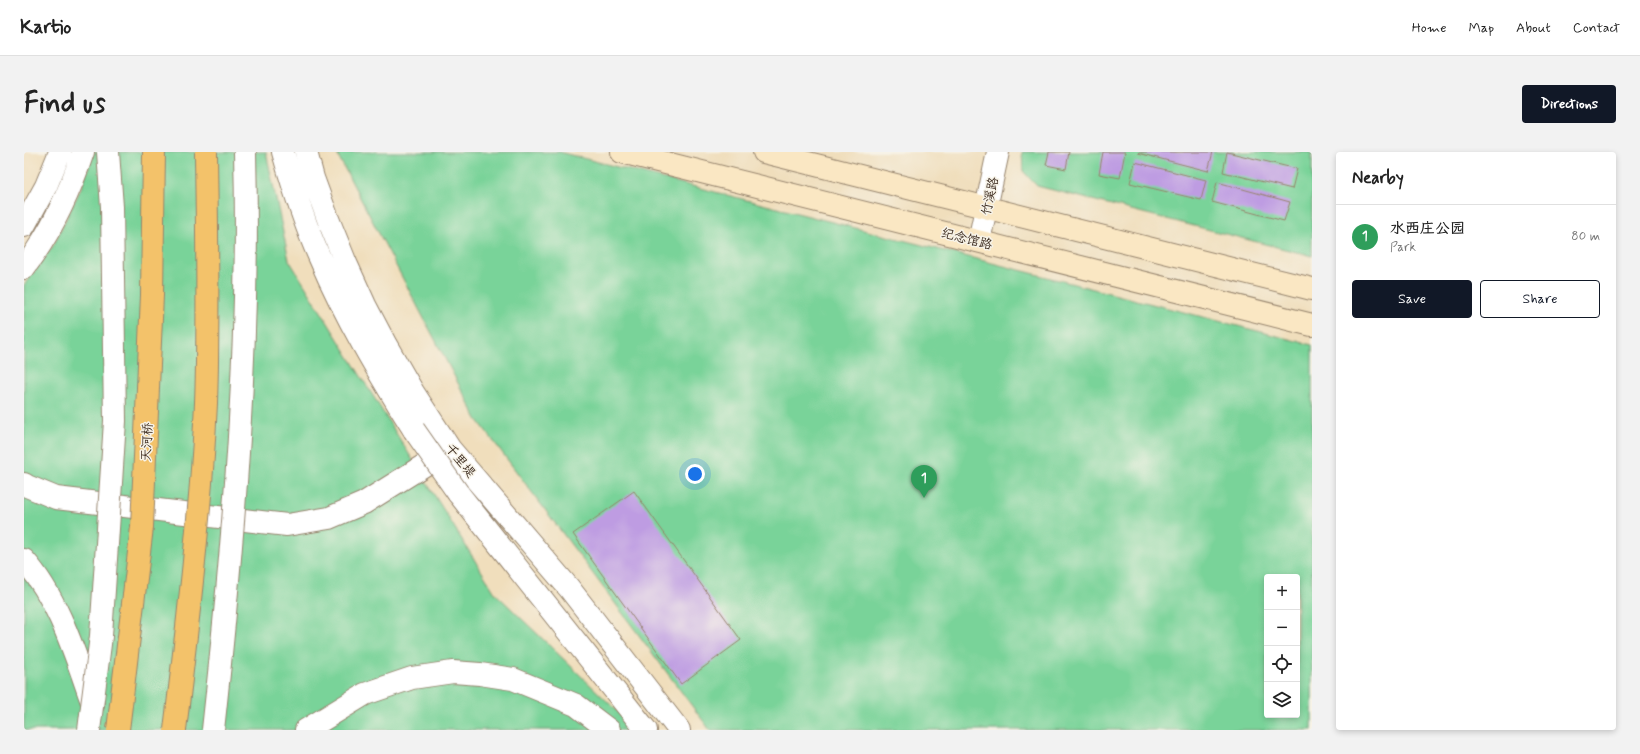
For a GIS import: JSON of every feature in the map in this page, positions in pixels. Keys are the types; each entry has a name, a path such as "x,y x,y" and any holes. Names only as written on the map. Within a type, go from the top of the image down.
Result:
{"highway":[{"name":"天河桥","path":"118,730 142,520 152,295 154,152"},
{"path":"175,730 189,612 200,494 205,410 208,300 206,152"}],"main road":[{"name":"纪念馆路","path":"622,152 1312,325"},
{"path":"764,152 1312,289"}],"street":[{"path":"24,226 46,186 60,152"},
{"path":"24,268 49,232 76,175 83,152"},
{"path":"89,730 101,636 115,422 112,207 108,152"},
{"path":"214,730 222,651 241,408 247,217 245,152"},
{"path":"283,152 303,214 319,256 371,361 414,430 458,493 646,730"},
{"name":"千里堤","path":"306,152 313,178 328,219 364,305 413,392 450,449 569,588 679,730"},
{"name":"竹溪路","path":"979,241 998,152"},
{"path":"24,484 56,498 287,525 329,518 364,503 450,449"},
{"path":"24,560 36,573 66,629 92,704"},
{"path":"306,730 365,694 412,678 453,672 513,679 576,705 608,729"}],"green space":[{"path":"94,152 266,152 289,260 495,593 637,730 24,730 24,285 53,246 81,188"},
{"path":"336,152 559,152 1312,345 1312,730 710,730 477,419"},
{"path":"1022,152 1312,152 1312,256 1037,186 1023,171"}],"building":[{"path":"1049,152 1069,152 1066,169 1046,165"},
{"path":"1103,152 1125,152 1120,178 1099,174"},
{"path":"1213,152 1208,171 1138,153"},
{"path":"1227,152 1297,169 1292,189 1223,172"},
{"path":"1135,162 1206,180 1201,200 1130,183"},
{"path":"1217,182 1290,202 1284,221 1212,202"},
{"path":"634,491 741,640 681,684 573,534"}],"place":[{"name":"水西庄公园","path":"924,498"}]}
